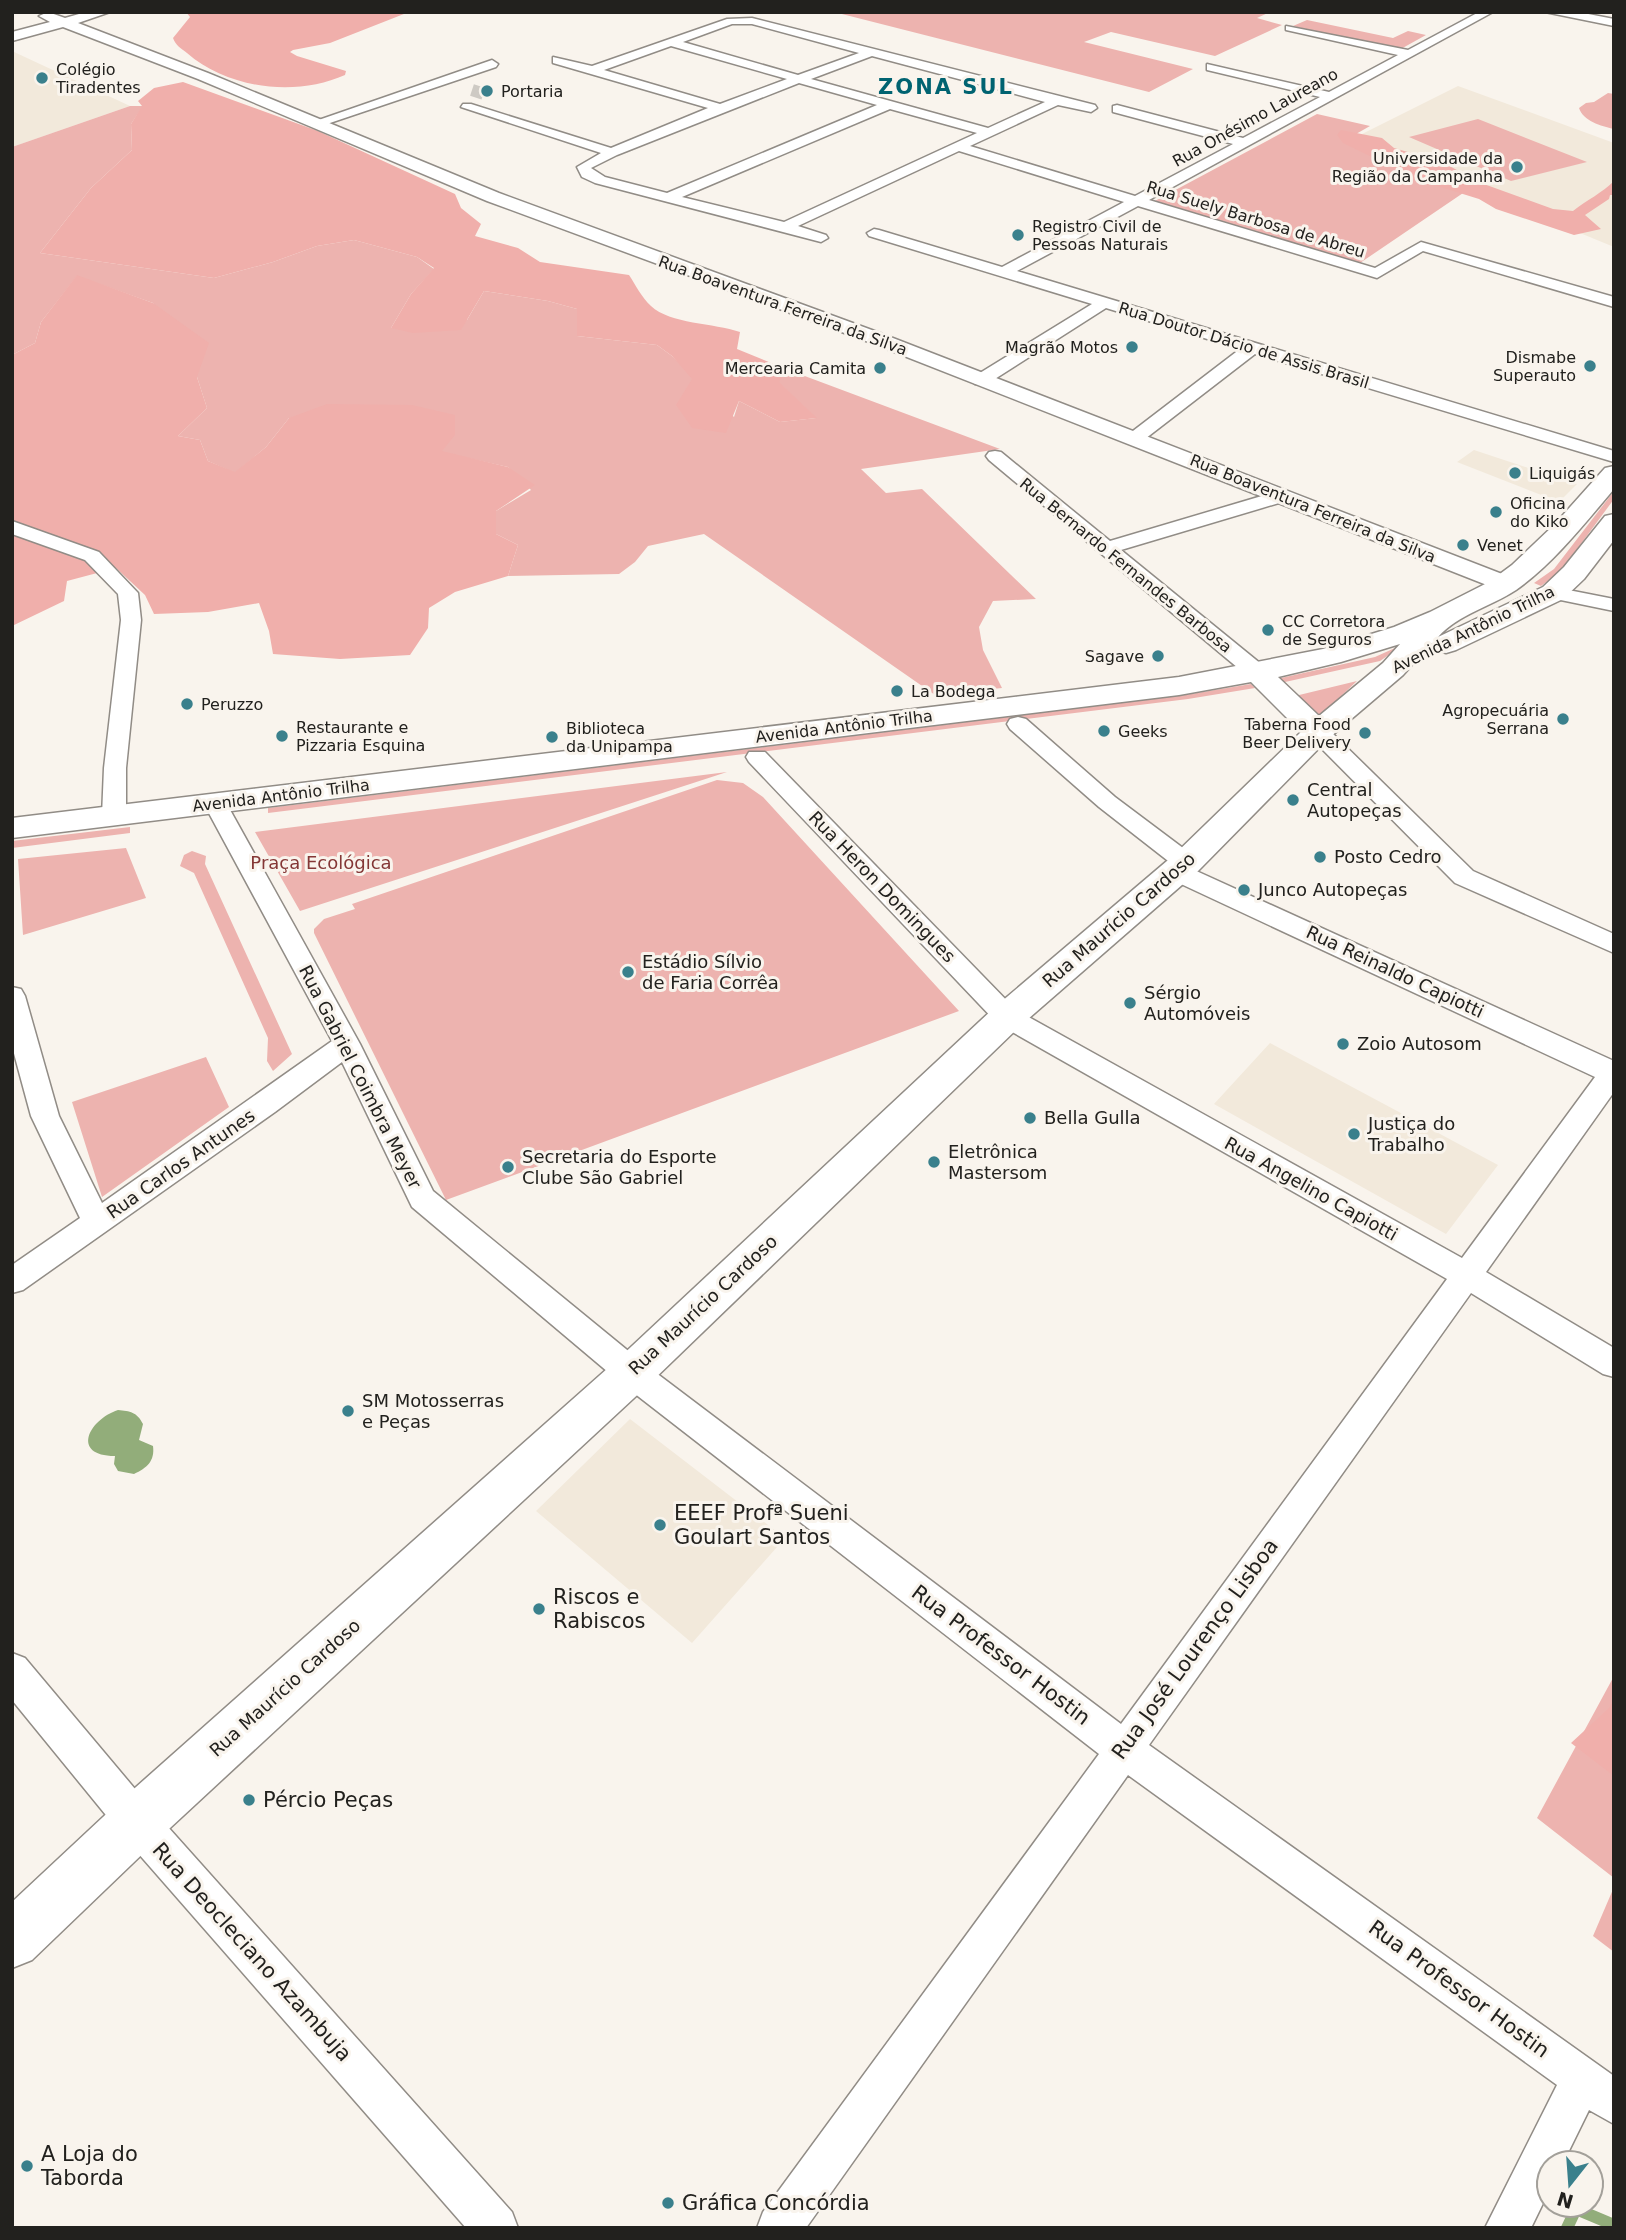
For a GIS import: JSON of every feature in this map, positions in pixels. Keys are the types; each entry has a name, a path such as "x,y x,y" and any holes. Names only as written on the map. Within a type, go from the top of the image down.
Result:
{"main road":[{"name":"Avenida Antônio Trilha","path":"12,828 114,816 223,814 757,757 1018,724 1168,709 1268,683 1343,653 1436,622 1506,584 1563,533 1614,473"},
{"name":"Avenida Antônio Trilha","path":"12,855 223,814 1166,688 1268,683 1393,669 1553,593 1574,573 1614,523"},
{"path":"1393,669 1436,622"},
{"name":"Rua Maurício Cardoso","path":"12,1940 137,1822 632,1373 1007,1017 1181,867 1318,732 1393,669"},
{"path":"1268,683 1318,732"}],"street":[{"path":"12,26 103,12"},
{"name":"Rua Onésimo Laureano","path":"1002,273 1488,12"},
{"path":"1550,12 1611,19"},
{"path":"12,37 56,18"},
{"name":"Rua Boaventura Ferreira da Silva","path":"56,18 501,200 873,337 1506,584"},
{"path":"592,70 731,21 740,21 763,23 870,53 1091,108"},
{"path":"1290,28 1408,54"},
{"path":"670,42 990,133"},
{"path":"821,238 587,174 584,167 612,152 720,108 870,53"},
{"path":"557,60 720,108"},
{"path":"316,123 492,64"},
{"path":"1211,67 1330,96"},
{"path":"446,80 462,85"},
{"path":"411,92 437,99"},
{"path":"486,101 462,106 612,152"},
{"path":"785,227 1057,101"},
{"path":"669,197 889,105"},
{"path":"1117,109 1245,143"},
{"path":"611,134 637,142"},
{"name":"Rua Suely Barbosa de Abreu","path":"958,147 1377,273 1421,246 1614,302"},
{"name":"Rua Doutor Dácio de Assis Brasil","path":"874,233 1614,457"},
{"path":"981,380 1104,303"},
{"path":"1135,438 1252,348"},
{"name":"Rua Bernardo Fernandes Barbosa","path":"995,456 1268,683"},
{"path":"1105,549 1282,496"},
{"path":"12,527 92,556 128,593 131,620 115,768 114,816"},
{"path":"1553,593 1614,605"},
{"name":"Rua Reinaldo Capiotti","path":"1018,724 1181,867 1613,1073"},
{"path":"1318,732 1464,877 1614,944"},
{"name":"Rua Heron Domingues","path":"757,757 1007,1017"},
{"name":"Rua Gabriel Coimbra Meyer","path":"223,814 346,1044 422,1199 632,1373"},
{"path":"12,996 46,1116 97,1223"},
{"name":"Rua Angelino Capiotti","path":"1007,1017 1467,1276 1614,1364"},
{"name":"Rua Carlos Antunes","path":"12,1281 346,1044"},
{"name":"Rua José Lourenço Lisboa","path":"779,2228 1613,1073"},
{"name":"Rua Professor Hostin","path":"632,1373 1123,1749 1598,2090"},
{"name":"Rua Deocleciano Azambuja","path":"12,1671 137,1822 496,2228"},
{"path":"1507,2228 1598,2090"}],"shaded area":[{"path":"186,12 409,12 330,43 293,50 290,52 297,56 346,71 345,75 326,82 284,87 242,82 222,75 187,53 173,38 190,17"},
{"name":"Colégio Tiradentes","path":"12,51 130,106 12,147"},
{"path":"183,82 318,131 455,194 461,208 481,224 475,236 518,248 540,262 629,275 645,299 659,312 681,320 740,332 737,349 786,369 779,382 817,418 780,422 739,401 726,433 692,428 676,405 692,379 672,356 657,345 577,336 577,309 548,301 484,291 461,330 413,333 391,328 411,294 434,268 417,257 354,240 317,246 273,262 214,278 40,253 91,188 132,150 131,124 142,106 138,101 154,88"},
{"name":"Universidade da Região da Campanha","path":"1458,86 1614,143 1614,247 1475,190 1362,134"},
{"path":"1341,130 1382,138 1394,148 1442,162 1481,183 1553,209 1573,211 1614,181 1614,195 1610,195 1609,199 1585,215 1601,229 1574,235 1496,209 1479,199 1421,181 1343,143 1337,135"},
{"path":"77,275 153,303 209,343 197,377 207,408 178,436 200,440 208,461 235,472 266,447 289,418 327,404 412,405 455,415 455,435 442,451 508,467 535,485 496,511 496,534 518,545 508,576 455,592 429,608 428,628 410,655 340,659 273,654 269,631 259,603 208,612 154,614 145,595 116,568 67,581 64,601 12,626 12,355 35,343 41,322"},
{"name":"Liquigás","path":"1474,450 1577,484 1559,502 1457,462"},
{"name":"Justiça do Trabalho","path":"1270,1043 1498,1165 1446,1234 1214,1104"},
{"path":"118,1410 138,1417 143,1424 139,1440 153,1446 153,1456 149,1463 134,1474 118,1471 114,1464 115,1456 101,1454 89,1444 92,1429 107,1415"},
{"name":"EEEF Profª Sueni Goulart Santos","path":"630,1419 785,1538 692,1643 536,1511"},
{"path":"1614,1699 1614,1776 1571,1743 1609,1708"}],"green space":[{"path":"834,12 1270,12 1257,18 1282,25 1215,56 1111,32 1084,42 1193,69 1149,92"},
{"path":"1307,20 1393,38 1408,31 1426,35 1399,50 1293,26"},
{"path":"1608,93 1614,94 1614,129 1588,120 1579,108"},
{"path":"130,106 143,106 131,124 132,150 91,188 40,253 214,278 273,262 317,246 354,240 417,257 434,269 411,294 391,328 467,320 484,291 548,301 577,309 577,336 657,345 672,356 734,417 739,401 780,422 816,418 778,382 786,369 1000,449 861,469 886,493 922,489 1036,599 993,601 979,627 983,650 1002,688 935,695 704,534 648,546 635,562 619,574 508,576 518,545 496,534 496,511 531,490 508,467 289,418 266,447 235,473 208,461 200,440 178,436 207,408 197,377 153,303 77,276 41,322 35,343 12,355 12,147"},
{"path":"1317,114 1370,126 1356,134 1469,189 1360,263 1153,202"},
{"path":"1478,119 1587,162 1511,181 1409,137"},
{"path":"1614,491 1614,499 1561,571 1541,586 1534,583 1554,569"},
{"path":"1406,643 1380,661 1276,684 1272,680 1375,657"},
{"path":"1357,681 1318,718 1295,696"},
{"path":"1251,684 1255,688 1188,699 268,813 268,808 1185,695"},
{"name":"Praça Ecológica","path":"727,772 300,911 255,832"},
{"name":"Estádio Sílvio de Faria Corrêa","path":"717,780 743,783 763,797 959,1011 446,1200 314,929 324,919 355,909 352,904"},
{"path":"130,827 130,833 12,848 12,841"},
{"path":"126,848 146,898 23,935 18,859"},
{"path":"192,851 206,856 205,864 292,1054 273,1071 267,1061 268,1038 194,873 180,866 184,855"},
{"path":"206,1057 229,1107 102,1197 72,1102"},
{"path":"1614,1676 1614,1878 1537,1818"},
{"path":"1614,1887 1614,1952 1593,1936"}],"waterway":[{"path":"1567,2228 1576,2209 1614,2225"}],"tunnel":[{"path":"472,90 487,95"}],"place":[{"name":"Colégio Tiradentes","path":"42,78"},
{"name":"Portaria","path":"487,91"},
{"name":"Universidade da Região da Campanha","path":"1517,167"},
{"name":"Registro Civil de Pessoas Naturais","path":"1018,235"},
{"name":"Magrão Motos","path":"1132,347"},
{"name":"Dismabe Superauto","path":"1590,366"},
{"name":"Mercearia Camita","path":"880,368"},
{"name":"Liquigás","path":"1515,473"},
{"name":"Oficina do Kiko","path":"1496,512"},
{"name":"Venet","path":"1463,545"},
{"name":"CC Corretora de Seguros","path":"1268,630"},
{"name":"Sagave","path":"1158,656"},
{"name":"La Bodega","path":"897,691"},
{"name":"Peruzzo","path":"187,704"},
{"name":"Agropecuária Serrana","path":"1563,719"},
{"name":"Geeks","path":"1104,731"},
{"name":"Taberna Food Beer Delivery","path":"1365,733"},
{"name":"Restaurante e Pizzaria Esquina","path":"282,736"},
{"name":"Biblioteca da Unipampa","path":"552,737"},
{"name":"Central Autopeças","path":"1293,800"},
{"name":"Posto Cedro","path":"1320,857"},
{"name":"Junco Autopeças","path":"1244,890"},
{"name":"Estádio Sílvio de Faria Corrêa","path":"628,972"},
{"name":"Sérgio Automóveis","path":"1130,1003"},
{"name":"Zoio Autosom","path":"1343,1044"},
{"name":"Bella Gulla","path":"1030,1118"},
{"name":"Justiça do Trabalho","path":"1354,1134"},
{"name":"Eletrônica Mastersom","path":"934,1162"},
{"name":"Secretaria do Esporte Clube São Gabriel","path":"508,1167"},
{"name":"SM Motosserras e Peças","path":"348,1411"},
{"name":"EEEF Profª Sueni Goulart Santos","path":"660,1525"},
{"name":"Riscos e Rabiscos","path":"539,1609"},
{"name":"Pércio Peças","path":"249,1800"},
{"name":"A Loja do Taborda","path":"27,2166"},
{"name":"Gráfica Concórdia","path":"668,2203"}],"district":[{"name":"ZONA SUL","path":"946,87"}]}
